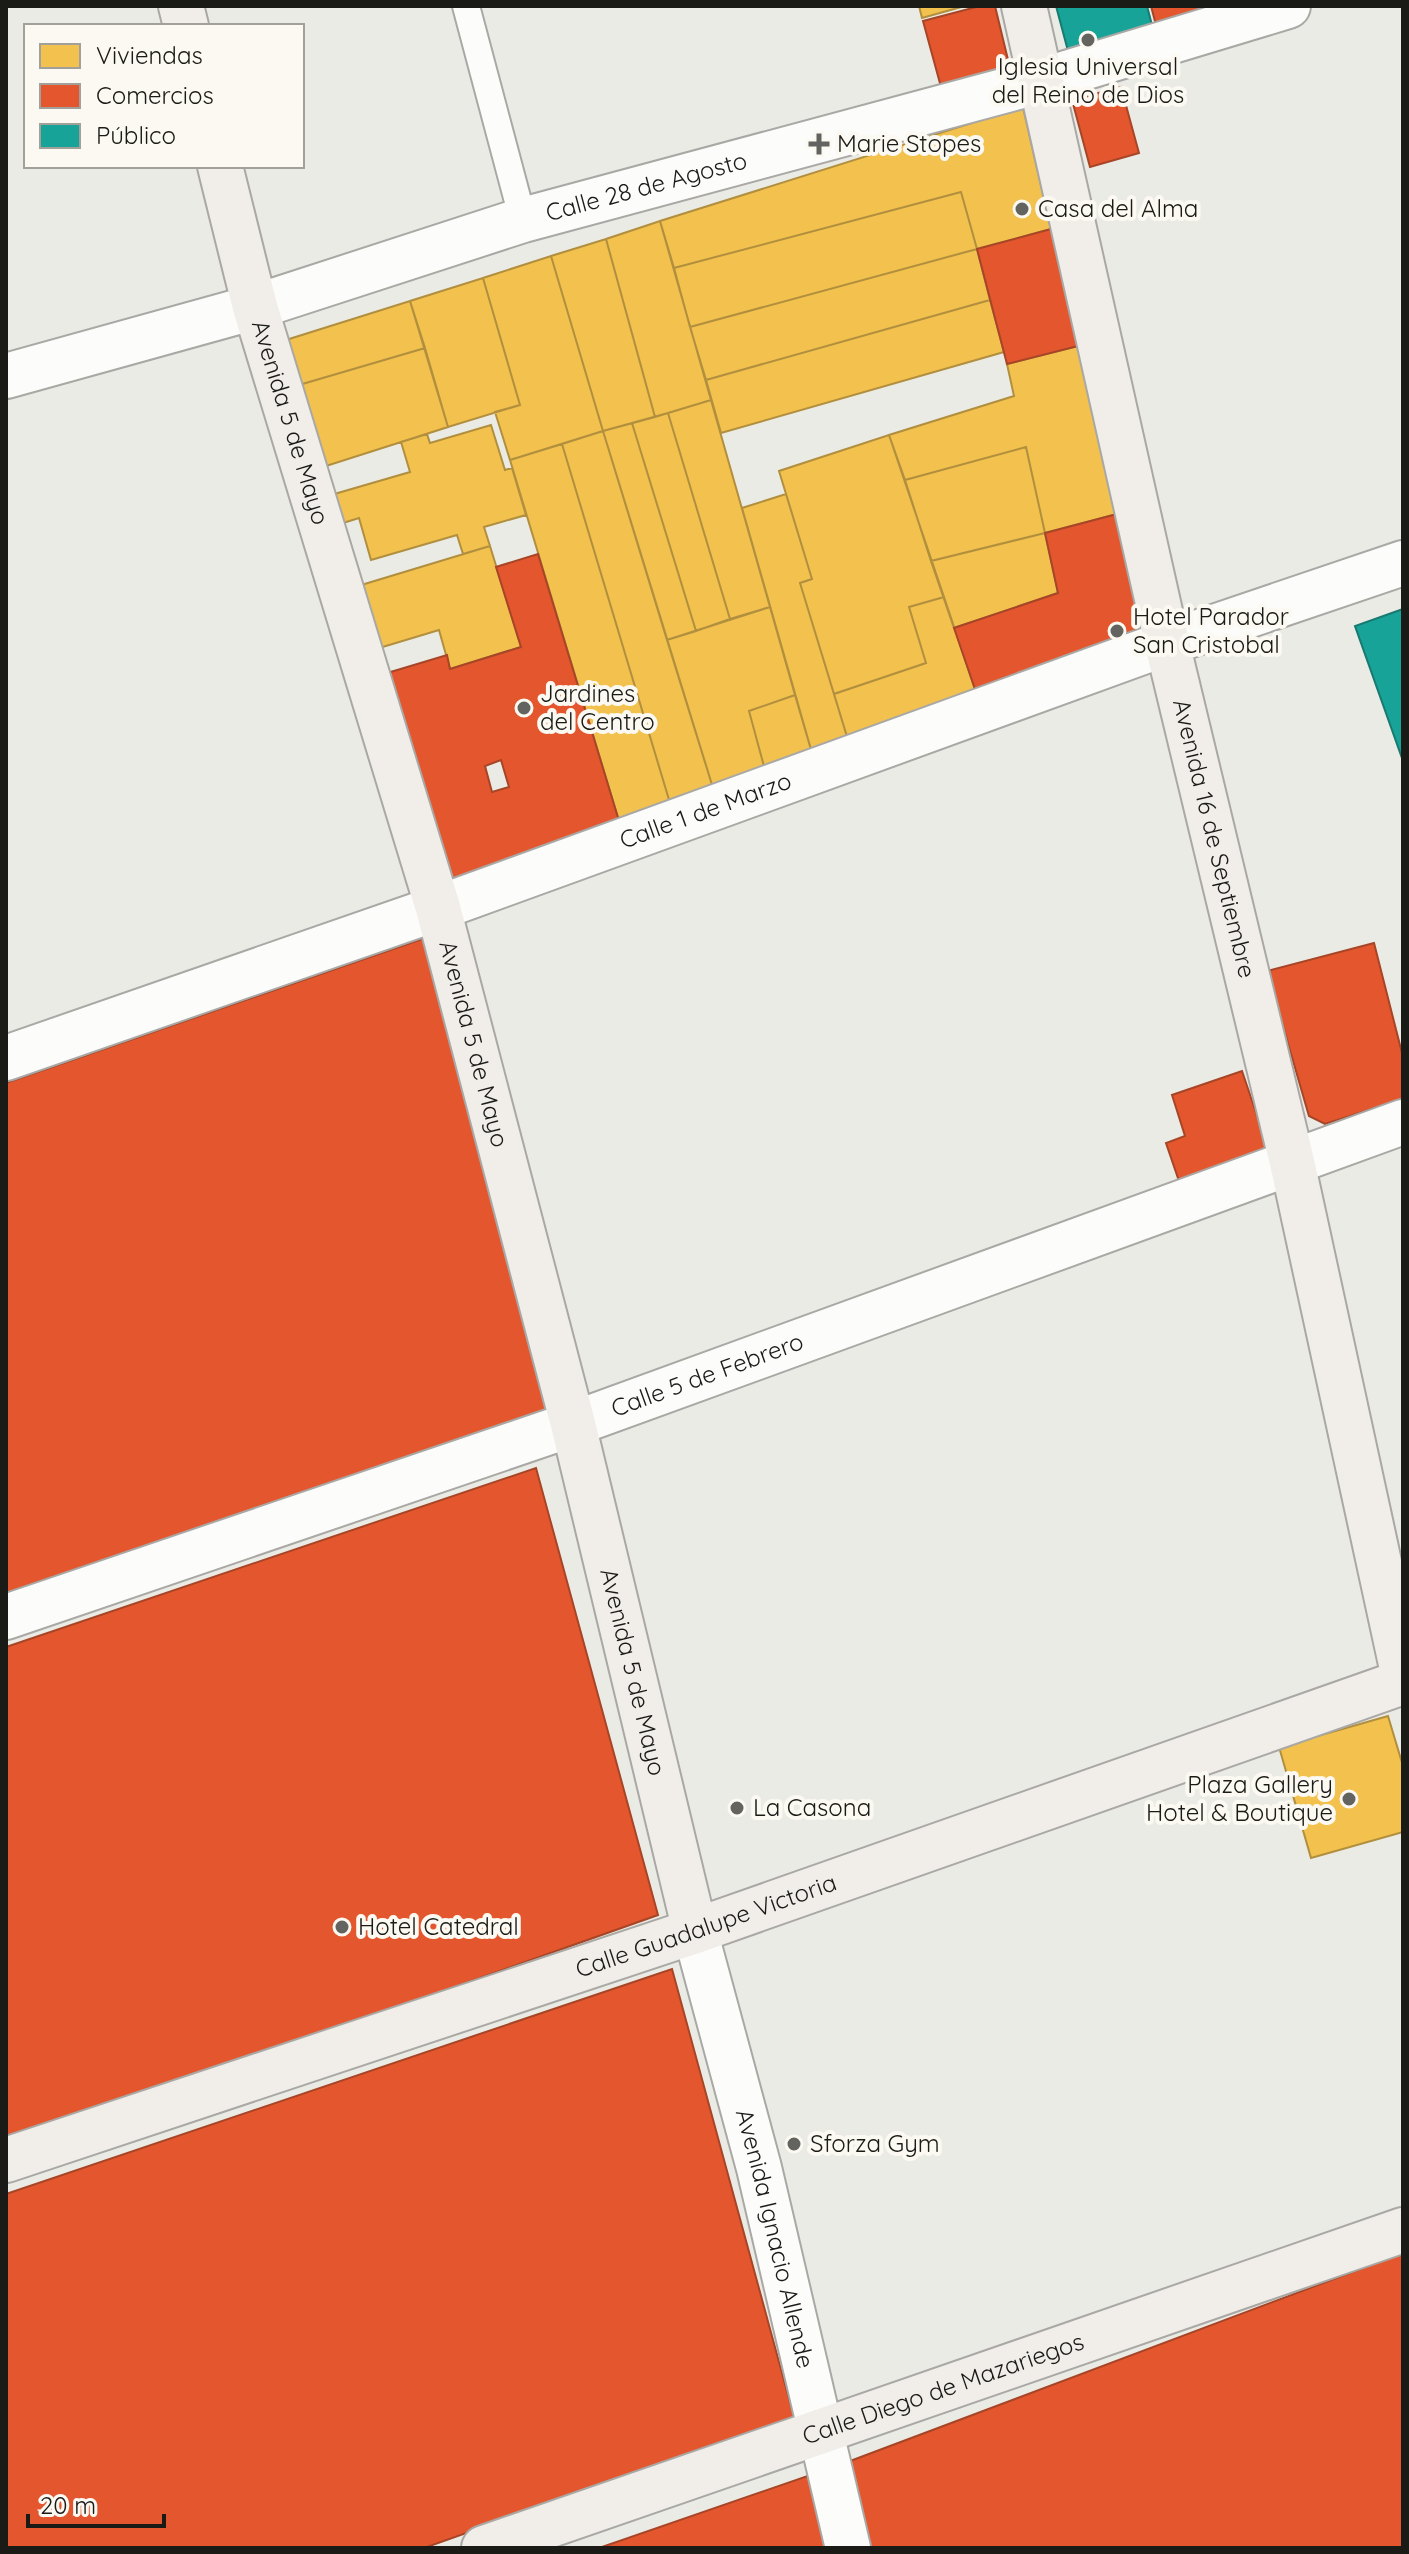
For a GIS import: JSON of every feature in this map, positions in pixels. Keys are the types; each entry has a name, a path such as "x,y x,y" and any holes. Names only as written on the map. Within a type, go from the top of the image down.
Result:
{"main road":[{"name":"Avenida 16 de Septiembre","path":"1024,6 1167,643 1292,1162 1403,1673"},
{"name":"Avenida 5 de Mayo","path":"220,168 255,307 438,908 573,1424 695,1931"},
{"name":"Calle Guadalupe Victoria","path":"6,2160 695,1931 1403,1682"},
{"name":"Calle Diego de Mazariegos","path":"484,2548 1403,2230"}],"street":[{"name":"Calle 28 de Agosto","path":"6,376 255,307 523,220 1040,81 1288,6"},
{"name":"Calle 1 de Marzo","path":"6,1058 438,908 1167,643 1403,563"},
{"name":"Calle 5 de Febrero","path":"6,1617 573,1424 1403,1122"},
{"name":"Avenida Ignacio Allende","path":"695,1931 759,2168 848,2548"}],"lane":[{"path":"466,6 523,220"}],"building: Viviendas":[{"path":"919,6 965,6 922,18"},
{"path":"1023,107 1051,229 977,249 961,192 674,268 660,221"},
{"path":"961,192 977,249 690,327 674,268"},
{"path":"660,221 711,400 655,417 606,239"},
{"path":"606,239 655,417 603,431 551,256"},
{"path":"977,249 990,300 706,380 690,327"},
{"path":"551,256 603,431 510,460 495,412 520,405 483,278"},
{"path":"483,278 520,405 448,427 410,301"},
{"path":"990,300 1004,352 721,433 706,380"},
{"path":"410,301 425,348 299,385 286,340"},
{"path":"1078,346 1117,514 1045,533 1026,447 905,480 889,435 1014,396 1007,364"},
{"path":"425,348 448,427 323,467 299,385"},
{"path":"711,400 770,607 730,619 668,413"},
{"path":"668,413 730,619 696,631 632,423"},
{"path":"632,423 696,631 667,640 603,431"},
{"path":"491,425 505,470 512,468 526,515 484,527 490,546 463,554 457,535 371,560 359,518 340,524 331,495 410,472 401,442 427,434 430,443"},
{"path":"603,431 713,788 670,803 562,444"},
{"path":"889,435 944,597 909,607 926,663 834,694 800,583 812,579 779,471"},
{"path":"562,444 670,803 619,821 510,460"},
{"path":"1026,447 1045,533 931,561 905,480"},
{"path":"786,494 812,579 800,583 848,740 812,753 742,508"},
{"path":"1045,533 1058,593 954,628 931,561"},
{"path":"490,546 521,647 450,669 439,630 376,649 358,586"},
{"path":"944,597 977,695 848,740 834,694 926,663 909,607"},
{"path":"770,607 795,695 749,711 765,770 713,788 667,640"},
{"path":"795,695 812,753 765,770 749,711"},
{"name":"Plaza Gallery Hotel & Boutique","path":"1388,1716 1403,1766 1403,1832 1311,1858 1279,1747"}],"building: Comercios":[{"path":"980,6 995,6 1010,68 941,87 923,21"},
{"path":"1151,6 1201,6 1203,12 1156,25"},
{"path":"1121,87 1139,153 1090,167 1072,100"},
{"path":"1051,229 1078,346 1007,364 977,249"},
{"path":"1117,514 1141,618 1129,641 977,695 954,628 1058,593 1045,533"},
{"path":"538,554 619,821 445,883 384,674 447,655 450,669 521,647 496,567","holes":["501,760 509,787 492,792 485,766"]},
{"path":"425,938 549,1415 6,1602 6,1083"},
{"path":"1374,943 1403,1057 1403,1099 1325,1124 1309,1116 1267,971"},
{"path":"1242,1071 1270,1154 1180,1184 1166,1143 1185,1136 1172,1095"},
{"path":"536,1468 658,1915 6,2146 6,1647"},
{"path":"672,1969 794,2417 424,2548 7,2548 6,2194"},
{"path":"1403,2253 1403,2548 865,2548 845,2463"},
{"path":"822,2471 840,2548 599,2548"}],"building: Público":[{"name":"Iglesia Universal del Reino de Dios","path":"1056,6 1147,6 1153,29 1068,51"},
{"path":"1403,609 1403,761 1355,626"}],"place":[{"name":"Iglesia Universal del Reino de Dios","path":"1088,40"},
{"name":"Marie Stopes","path":"819,144"},
{"name":"Casa del Alma","path":"1022,209"},
{"name":"Hotel Parador San Cristobal","path":"1117,631"},
{"name":"Jardines del Centro","path":"524,708"},
{"name":"Plaza Gallery Hotel & Boutique","path":"1349,1799"},
{"name":"La Casona","path":"737,1808"},
{"name":"Hotel Catedral","path":"342,1927"},
{"name":"Sforza Gym","path":"794,2144"}]}
